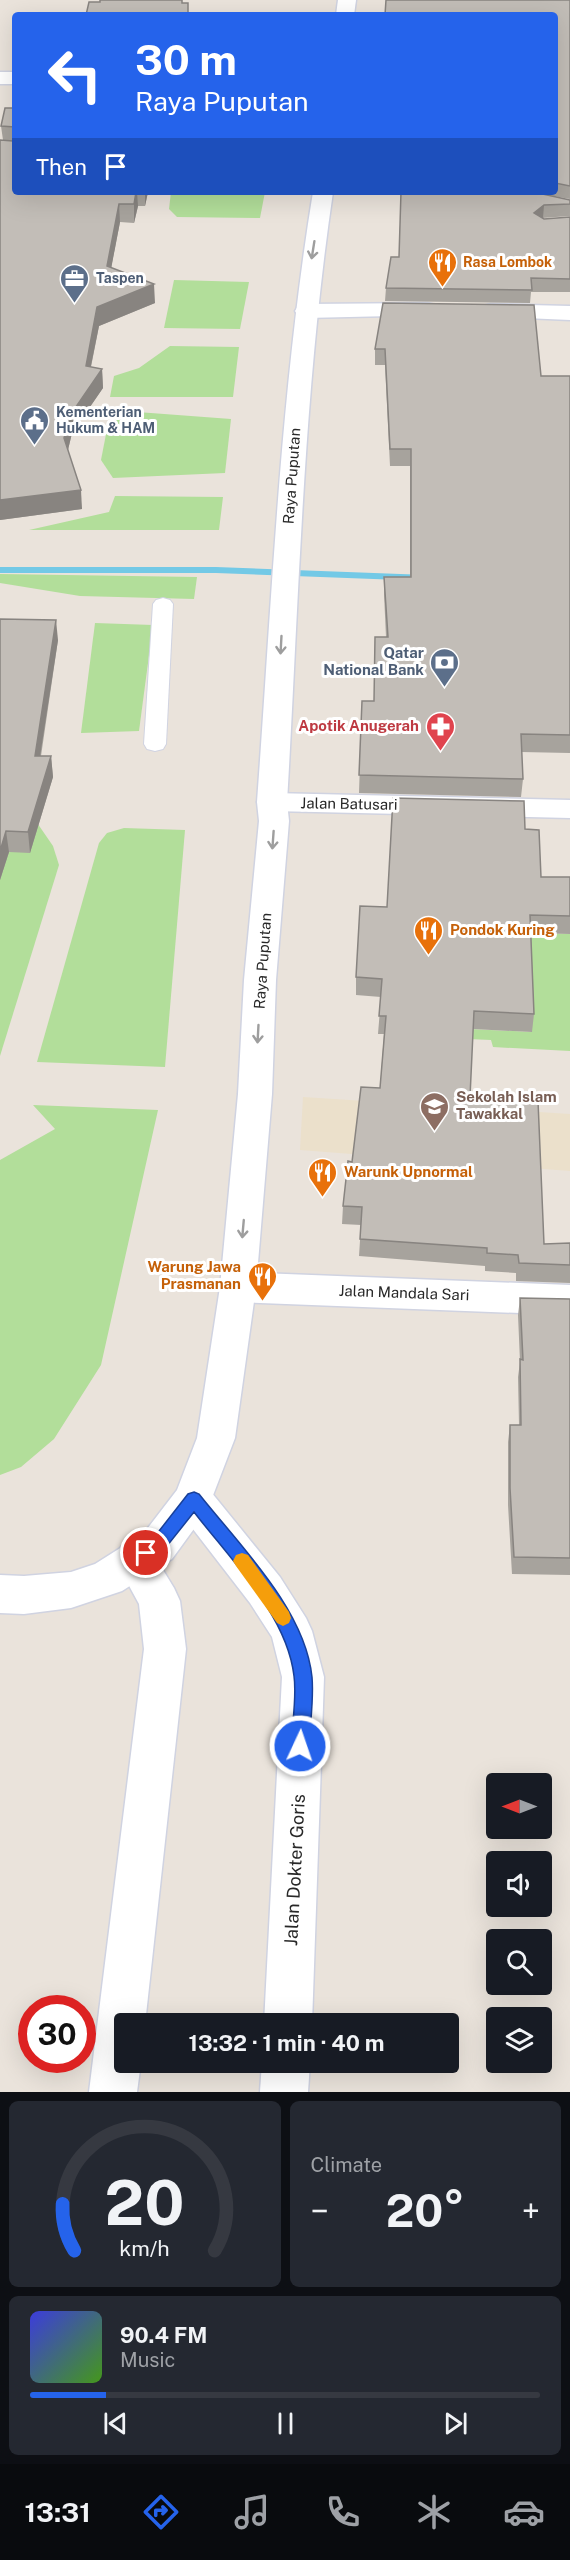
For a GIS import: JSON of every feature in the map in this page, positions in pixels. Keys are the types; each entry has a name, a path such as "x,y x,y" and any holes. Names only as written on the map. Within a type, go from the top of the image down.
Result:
{"main road":[{"name":"Raya Puputan","path":"0,1594 24,1595 71,1590 107,1578 158,1546 194,1499 216,1438 238,1287 255,1094 260,980 272,859 274,821 272,802 285,571 310,270 322,195"},
{"path":"306,311 445,310"},
{"path":"467,310 570,313"},
{"name":"Jalan Batusari","path":"272,802 570,809"},
{"name":"Jalan Mandala Sari","path":"238,1287 570,1300"},
{"name":"Jalan Dokter Goris","path":"194,1499 265,1590 291,1631 303,1677 288,2013"},
{"path":"112,2092 165,1649 159,1601 135,1560"},
{"path":"284,2092 285,2073"}],"lane":[{"path":"155,744 163,604"}],"shaded area":[{"name":"Sekolah Islam Tawakkal","path":"303,1097 570,1114 570,1171 300,1150"}],"green space":[{"path":"171,195 264,195 260,218 177,217 169,209"},
{"path":"174,280 249,282 240,329 164,328"},
{"path":"170,346 239,347 233,397 110,397 114,376 139,368"},
{"path":"124,411 231,419 225,473 113,478 101,460 107,429"},
{"path":"115,496 223,497 219,530 29,530 109,512"},
{"path":"0,574 197,577 194,599 80,596 0,583"},
{"path":"95,623 153,625 139,731 81,733"},
{"path":"0,805 31,814 53,846 59,865 0,1056"},
{"path":"124,828 185,830 165,1067 37,1062 99,843 107,833"},
{"path":"499,932 570,934 570,1051 493,1047 491,1040 468,1039 469,1029 532,1032"},
{"path":"33,1105 158,1110 101,1365 54,1439 21,1467 0,1475 0,1160 55,1129"}],"building":[{"path":"100,0 182,0 182,3 188,3 188,12 87,12 89,2 100,2"},
{"path":"386,0 570,0 570,186 558,184 558,12 385,12"},
{"path":"5,108 12,108 12,127 1,126"},
{"path":"0,140 12,141 12,195 136,195 134,204 119,204 107,266 154,284 97,307 86,366 102,369 71,414 64,438 81,490 0,500"},
{"path":"401,195 547,195 570,200 570,204 544,205 534,213 544,219 570,217 570,279 531,278 532,290 386,288 391,257 399,257"},
{"path":"383,303 534,305 541,376 570,376 570,735 521,734 523,779 359,775 362,701 374,701 375,637 388,637 384,577 411,577 411,449 390,449 385,349 375,349"},
{"path":"0,619 56,620 35,756 51,756 28,832 6,831 0,851"},
{"path":"393,798 524,801 525,829 539,830 541,877 570,877 570,916 530,915 534,1014 474,1011 470,1097 538,1101 544,1244 570,1243 570,1265 519,1263 518,1255 487,1253 487,1248 360,1239 362,1207 343,1206 348,1161 352,1162 361,1087 380,1088 386,1016 379,1016 382,979 356,977 360,906 387,907"},
{"path":"520,1298 570,1299 570,1558 514,1557 510,1488 510,1425 521,1425 520,1359 523,1360"}],"waterway":[{"path":"0,570 216,570 427,578"}],"slow traffic":[{"path":"242,1561 283,1618"}],"place":[{"name":"Rasa Lombok","path":"442,288"},
{"name":"Taspen","path":"75,304"},
{"name":"Kementerian Hukum & HAM","path":"35,446"},
{"name":"Qatar National Bank","path":"445,688"},
{"name":"Apotik Anugerah","path":"440,752"},
{"name":"Pondok Kuring","path":"429,956"},
{"name":"Sekolah Islam Tawakkal","path":"435,1132"},
{"name":"Warunk Upnormal","path":"323,1198"},
{"name":"Warung Jawa Prasmanan","path":"262,1302"}],"route":[{"path":"146,1553 158,1546 194,1499 265,1590 291,1631 303,1677 300,1746"}]}
